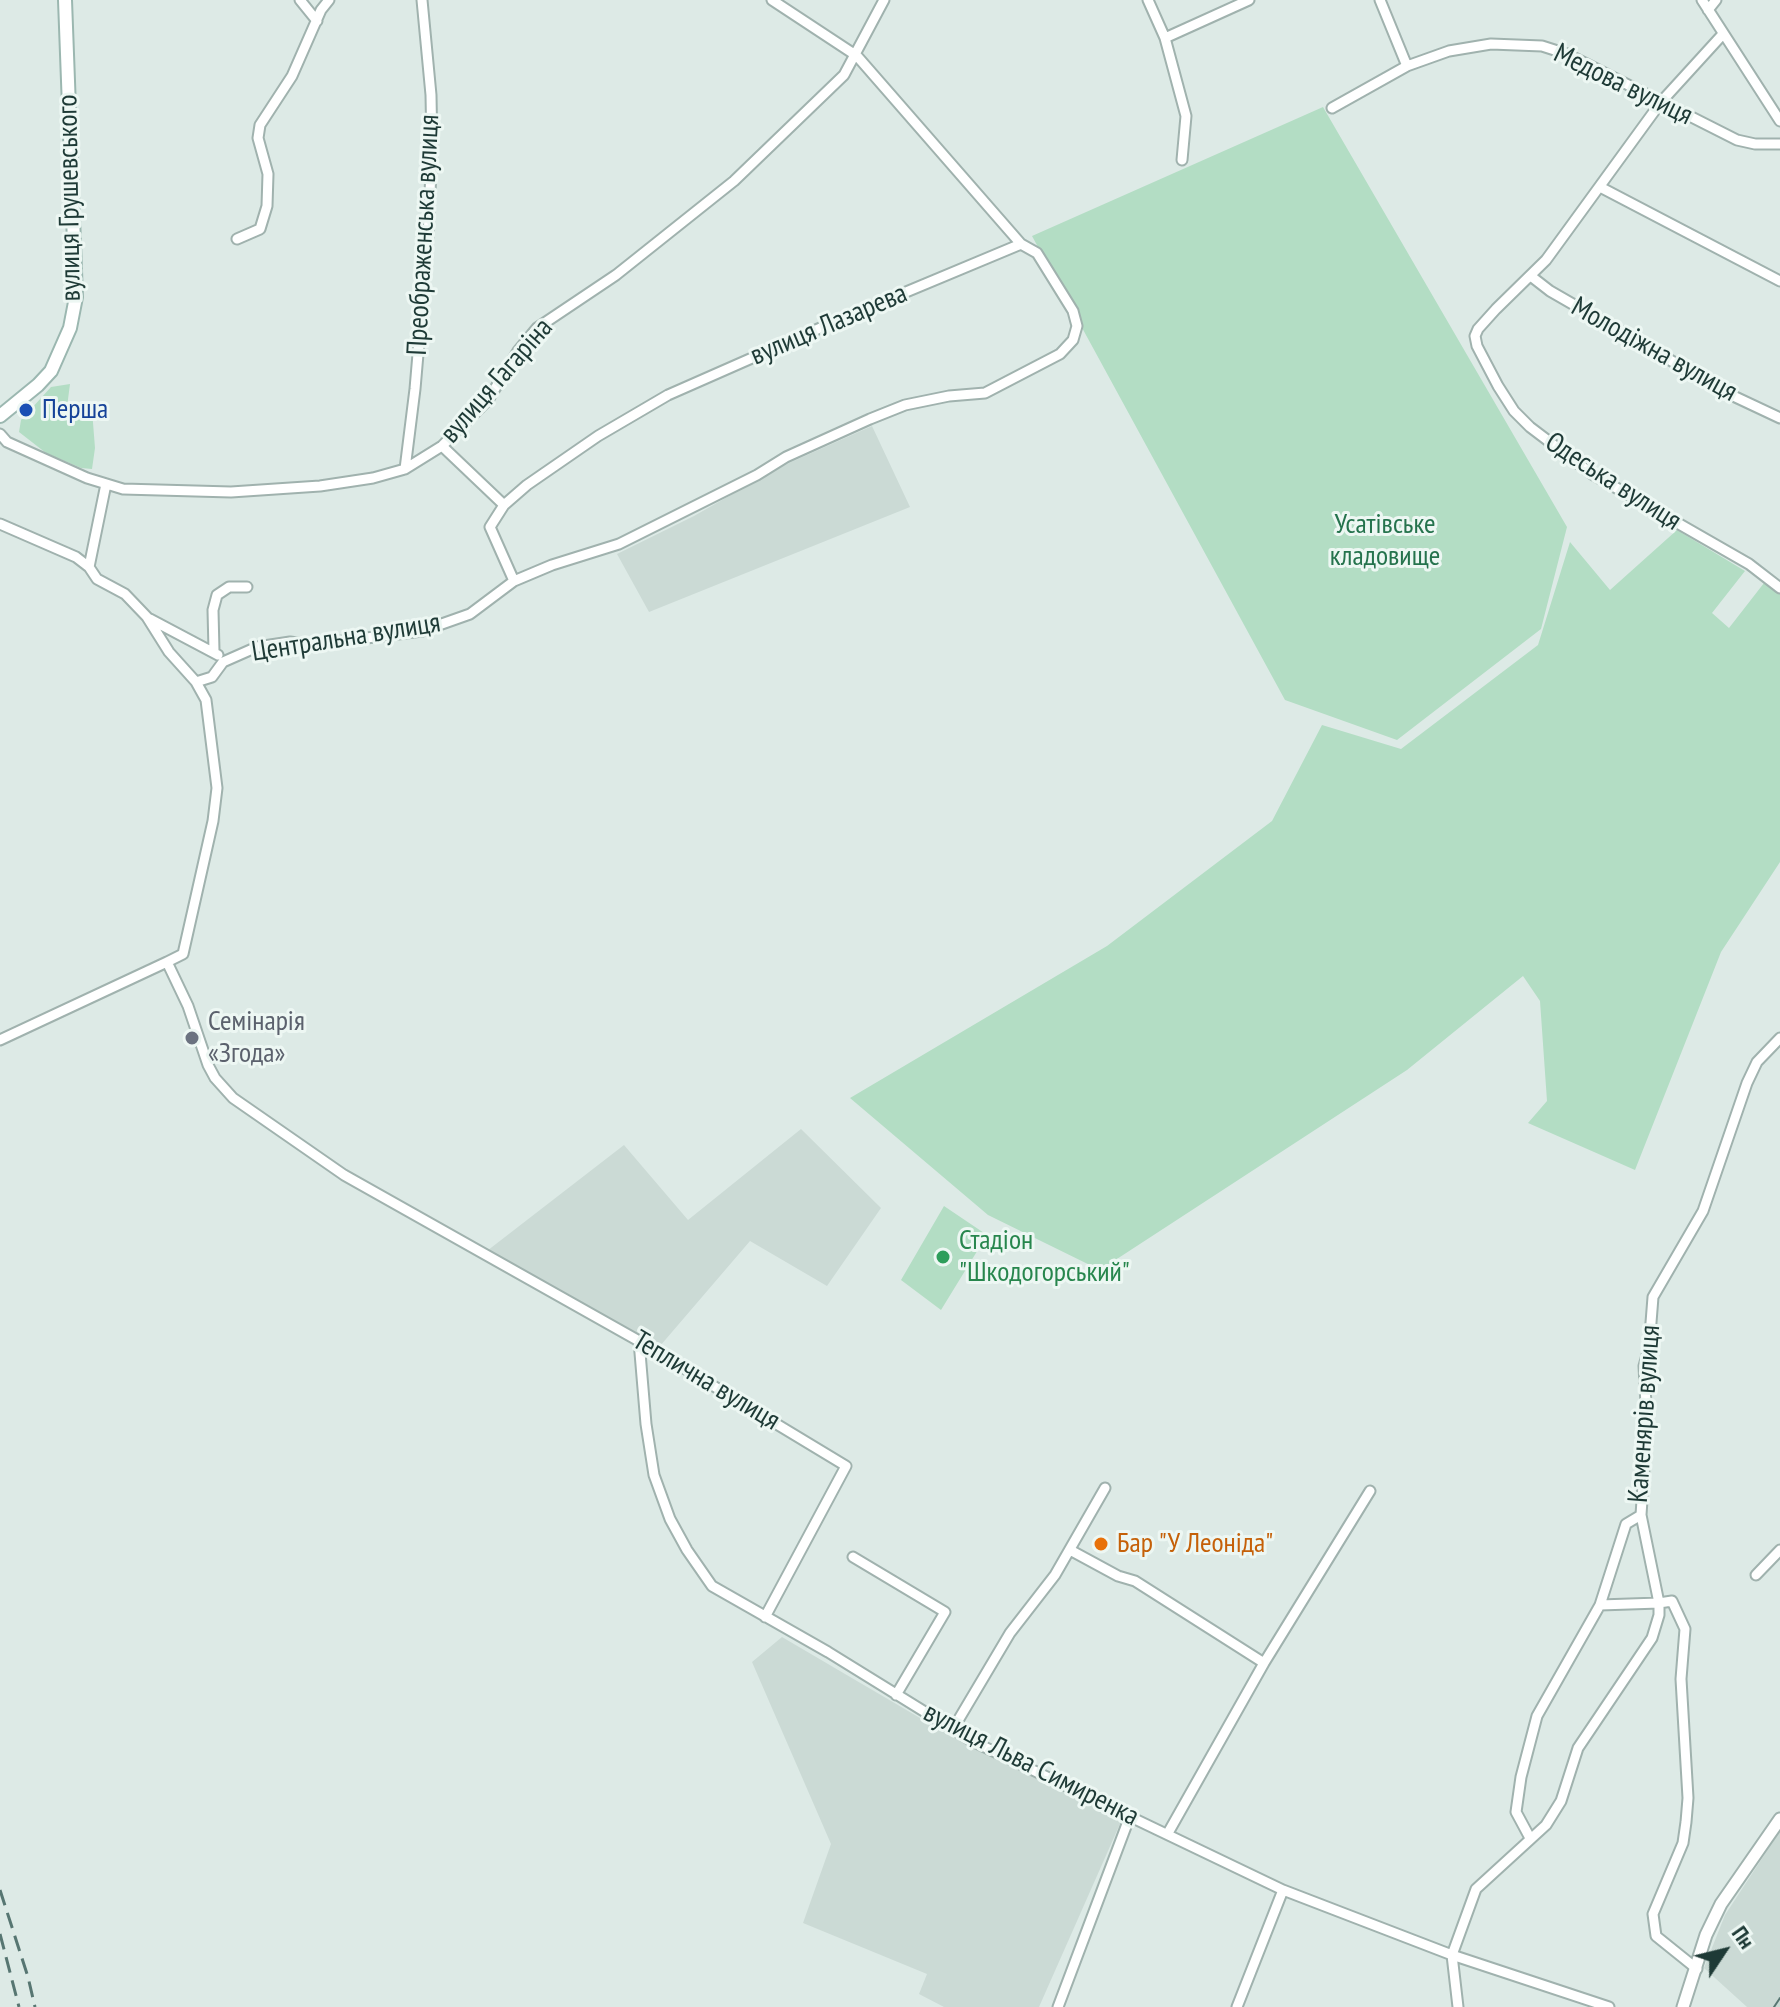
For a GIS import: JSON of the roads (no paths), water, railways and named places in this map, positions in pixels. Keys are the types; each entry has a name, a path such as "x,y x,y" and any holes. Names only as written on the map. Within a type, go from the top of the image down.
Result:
{"main road":[{"name":"вулиця Грушевського","path":"0,416 51,371 70,328 76,297 65,0"}],"street":[{"path":"300,0 317,21"},
{"path":"237,239 260,229 267,206 268,174 258,138 260,125 292,76 329,0"},
{"name":"Преображенська вулиця","path":"405,469 428,237 432,149 431,95 422,0"},
{"path":"772,0 857,56 1021,244"},
{"name":"вулиця Гагаріна","path":"0,434 7,442 87,478 123,489 231,492 320,486 373,478 405,469 442,446 488,400 518,351 537,328 616,275 734,181 844,75 857,56 884,0"},
{"path":"1148,0 1165,38 1186,116 1182,160"},
{"path":"1165,38 1249,0"},
{"path":"1380,0 1407,66"},
{"path":"1702,0 1779,117"},
{"path":"1708,10 1716,0"},
{"path":"1532,277 1661,102 1723,34"},
{"name":"Медова вулиця","path":"1332,108 1407,66 1449,51 1491,44 1542,46 1567,54 1737,140 1780,144"},
{"path":"1600,187 1780,281"},
{"name":"вулиця Лазарева","path":"504,505 527,485 598,436 668,395 1021,244"},
{"name":"Центральна вулиця","path":"212,677 223,662 257,647 290,642 311,645 422,631 470,614 514,581 552,565 619,544 757,475 786,457 870,419 905,405 985,393 1060,354 1073,340 1077,326 1073,311 1037,253 1021,244"},
{"name":"Одеська вулиця","path":"1532,277 1478,329 1475,336 1477,346 1514,411 1557,449 1592,474 1749,564 1780,588"},
{"name":"Молодіжна вулиця","path":"1532,277 1550,291 1729,394 1780,418"},
{"path":"442,446 504,505 490,527 514,581"},
{"path":"89,567 106,484"},
{"path":"0,524 76,557 89,567 97,579 125,594 147,617 206,700"},
{"path":"214,651 213,610 217,595 229,587 247,587"},
{"path":"147,617 214,651 223,662"},
{"path":"196,682 212,677"},
{"path":"0,1040 183,954 213,821 217,788 206,700 212,677"},
{"name":"Теплична вулиця","path":"167,962 188,1006 200,1047 215,1078 233,1098 365,1187 639,1341 846,1466 765,1617"},
{"name":"Каменярів вулиця","path":"1530,1838 1516,1812 1521,1777 1537,1716 1600,1605 1626,1524 1641,1515 1647,1425 1644,1366 1649,1348 1653,1297 1703,1211 1757,1062 1780,1038"},
{"name":"вулиця Льва Симиренка","path":"639,1341 654,1475 670,1519 712,1586 828,1652 972,1741 1283,1890 1452,1955 1609,2007"},
{"path":"953,1729 1010,1633 1055,1575 1105,1488"},
{"path":"1168,1833 1264,1663 1370,1491"},
{"path":"1458,2007 1452,1955 1476,1889 1546,1825 1561,1801 1578,1748 1652,1638 1659,1603 1641,1515"},
{"path":"1070,1550 1118,1576 1135,1581 1264,1663"},
{"path":"1756,1575 1780,1550"},
{"path":"853,1557 945,1612 896,1695"},
{"path":"1600,1605 1672,1601 1685,1629 1681,1679 1688,1798 1683,1843 1653,1914 1656,1936 1697,1969"},
{"path":"1058,2007 1130,1816"},
{"path":"1683,2007 1706,1935 1721,1904 1780,1819"},
{"path":"1237,2007 1283,1890"}],"tram line":[{"path":"1774,2007 1780,1998"}],"railway":[{"path":"0,1890 35,2007"},
{"path":"0,1934 19,2007"}],"place":[{"name":"Перша","path":"26,410"},
{"name":"Семінарія «Згода»","path":"192,1038"},
{"name":"Стадіон \"Шкодогорський\"","path":"943,1257"},
{"name":"Бар \"У Леоніда\"","path":"1101,1544"}],"park label":[{"name":"Усатівське кладовище","path":"1385,541"}]}
